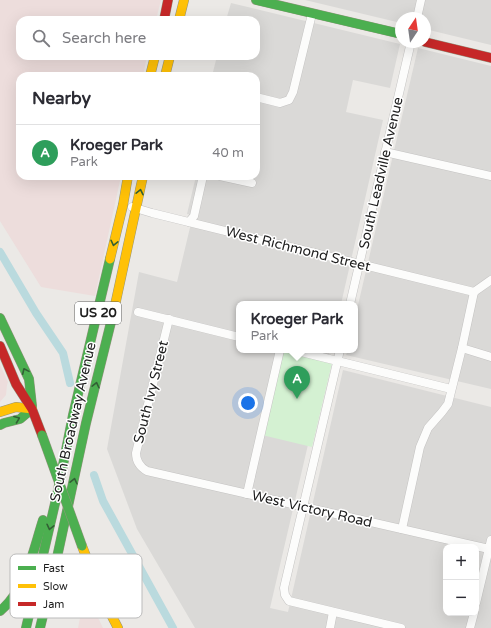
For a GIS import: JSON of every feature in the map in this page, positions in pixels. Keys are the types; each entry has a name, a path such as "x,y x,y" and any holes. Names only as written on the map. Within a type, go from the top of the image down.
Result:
{"main road":[{"path":"165,16 168,0"},
{"path":"180,16 184,0"},
{"path":"256,0 395,33"},
{"path":"431,43 491,58"},
{"path":"151,72 154,60"},
{"path":"166,72 169,60"},
{"name":"South Broadway Avenue","path":"43,554 68,446 75,408 123,205 127,180"},
{"name":"South Broadway Avenue","path":"58,554 86,423 142,180"},
{"path":"0,318 28,379 32,409"},
{"path":"0,346 16,384 32,409 85,554"},
{"path":"0,412 16,407 32,409"},
{"path":"0,425 20,419 32,409"},
{"path":"32,554 55,481 68,446"},
{"path":"0,611 10,602"},
{"name":"South Broadway Avenue","path":"26,628 28,618"},
{"name":"South Broadway Avenue","path":"40,628 42,618"},
{"path":"113,618 118,628"}],"street":[{"path":"418,12 421,0"},
{"path":"260,98 280,103 289,100 293,92 312,14"},
{"name":"South Leadville Avenue","path":"351,301 410,48"},
{"path":"386,152 491,176"},
{"path":"189,222 194,216 202,180"},
{"path":"238,180 252,183"},
{"name":"West Richmond Street","path":"123,205 474,292"},
{"path":"402,530 420,447 428,428 448,404 474,292 491,280"},
{"path":"138,312 236,336"},
{"name":"South Ivy Street","path":"138,464 136,453 169,320"},
{"path":"462,348 491,357"},
{"path":"247,494 279,353"},
{"path":"305,353 451,389"},
{"path":"339,353 284,588 285,595 289,601 402,628"},
{"name":"West Victory Road","path":"138,464 147,471 489,549"},
{"path":"479,591 491,540"},
{"path":"330,628 333,612"},
{"path":"470,628 473,616"}],"shaded area":[{"path":"0,0 161,0 157,16 16,16 16,60 146,60 144,72 16,72 16,180 120,180 95,296 41,287 0,221"},
{"path":"305,0 491,0 491,45 431,30 431,12 395,12 395,22"},
{"path":"231,3 395,43 395,48 399,48 390,88 353,80 346,112 383,120 342,301 236,301 236,353 329,353 270,608 288,612 343,370 491,407 491,628 195,628 137,529 107,449 139,272 177,282 193,215 187,214 195,180 260,180 260,72 213,72 216,60 260,60 260,16 227,16"},
{"path":"418,48 491,66 491,389 346,355 347,353 358,353 358,305"},
{"path":"0,365 8,382 6,395 0,402"},
{"path":"80,618 98,618 103,628 78,628"}],"green space":[{"path":"282,353 290,353 332,363 312,447 262,435"}],"waterway":[{"path":"0,252 36,313 63,353 70,383"},
{"path":"94,475 103,501 132,554"},
{"path":"142,572 173,628"}],"traffic: fast":[{"path":"256,0 395,33"},
{"path":"43,554 73,415 110,259"},
{"path":"58,554 86,423 114,310"},
{"path":"0,318 29,379 32,406"},
{"path":"0,425 20,419 32,409"},
{"path":"42,435 82,546"},
{"path":"33,554 43,520"},
{"path":"0,611 10,601"},
{"path":"26,628 28,618"},
{"path":"40,628 42,618"}],"traffic: slow":[{"path":"180,16 184,0"},
{"path":"151,72 154,60"},
{"path":"166,72 169,60"},
{"path":"110,259 127,180"},
{"path":"114,310 142,180"},
{"path":"0,412 16,407 32,409"},
{"path":"82,546 85,554"},
{"path":"113,618 118,628"}],"traffic: jam":[{"path":"165,16 168,0"},
{"path":"431,43 491,58"},
{"path":"0,346 16,384 32,409 42,435"}],"place":[{"name":"Kroeger Park","path":"297,399"}]}
